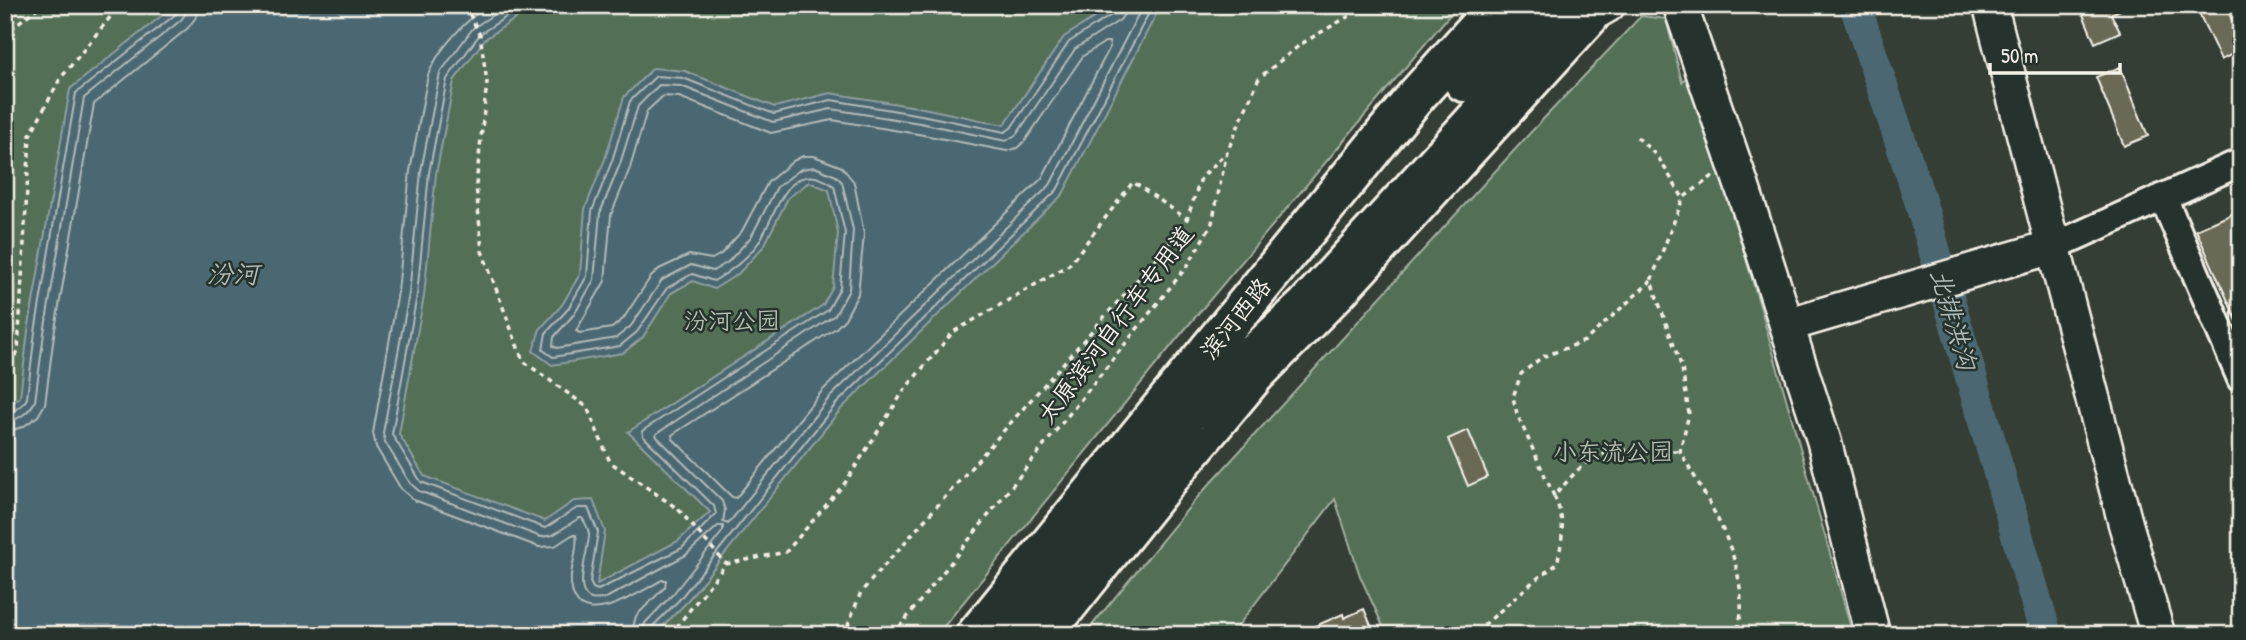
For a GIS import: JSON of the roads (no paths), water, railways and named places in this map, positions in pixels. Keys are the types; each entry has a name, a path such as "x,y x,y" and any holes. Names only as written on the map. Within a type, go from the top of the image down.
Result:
{"highway":[{"path":"1416,96 1477,5"},
{"name":"滨河西路","path":"976,635 1416,96 1498,5"},
{"name":"滨河西路","path":"1014,635 1435,113 1535,5"},
{"path":"1194,410 1305,307 1580,5"},
{"path":"1547,41 1590,5"}],"main road":[{"path":"1680,5 1824,441 1873,635"},
{"path":"1990,5 2125,522 2158,635"},
{"path":"1547,41 1608,6"},
{"path":"1787,325 2055,246"},
{"path":"2087,370 2127,466 2180,635"}],"street":[{"path":"1051,635 1188,464 1261,378 1345,292 1608,6"},
{"path":"2055,246 2241,162"},
{"path":"2163,197 2241,379"},
{"path":"1261,378 1305,307"}],"water":[{"name":"汾河","path":"175,5 536,5 485,39 454,81 436,174 424,296 399,434 424,476 545,521 574,501 593,500 605,531 597,584 678,541 710,512 628,432 823,305 833,287 838,233 829,190 809,182 788,198 764,246 738,274 714,289 693,281 671,293 643,337 623,353 552,365 533,351 540,329 562,305 580,274 585,209 605,159 624,97 653,68 685,71 775,107 830,93 1004,125 1064,37 1114,5 1161,5 1063,194 841,409 684,605 654,635 5,635 5,408 20,397 28,331 70,89"}],"waterway":[{"name":"北排洪沟","path":"1855,5 1919,197 2046,635"}],"park label":[{"name":"汾河公园","path":"732,320"},
{"name":"小东流公园","path":"1613,451"}]}
